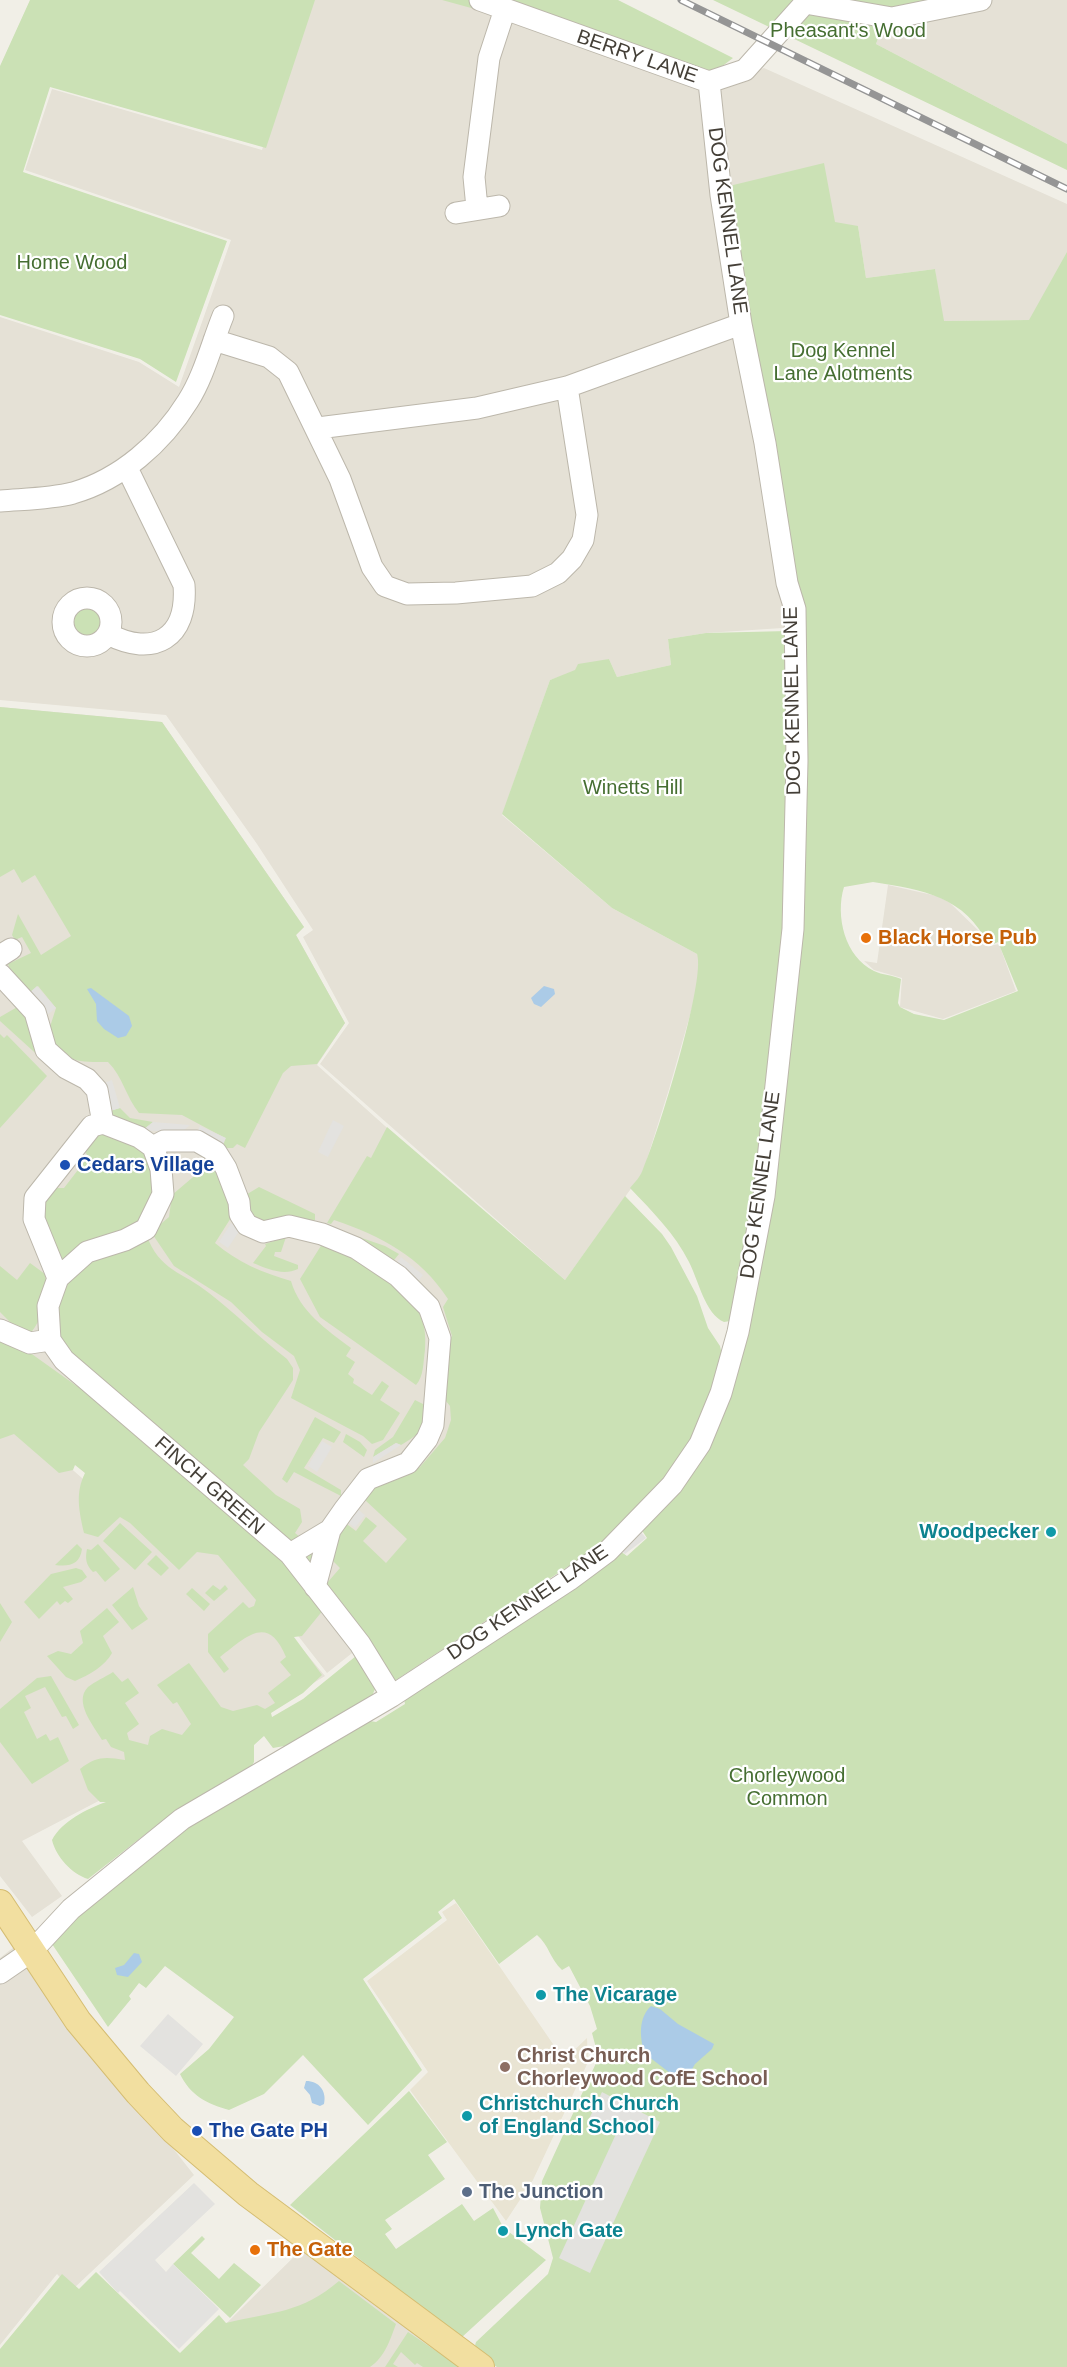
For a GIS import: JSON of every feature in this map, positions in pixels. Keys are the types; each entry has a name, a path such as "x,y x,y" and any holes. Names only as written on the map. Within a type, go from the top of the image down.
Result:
{"main road":[{"path":"0,1903 95,2042 173,2130 248,2194 481,2367"}],"street":[{"name":"BERRY LANE","path":"480,0 709,82 745,70 805,3 892,18 981,0"},
{"path":"477,208 474,177 489,58 505,9"},
{"name":"DOG KENNEL LANE","path":"0,1973 32,1951 71,1909 182,1819 392,1696 569,1581 608,1551 642,1519 672,1485 700,1444 720,1393 738,1332 764,1196 793,929 797,761 795,609 787,583 765,443 741,324 721,195 709,82"},
{"path":"456,213 499,206"},
{"path":"0,501 70,494 96,485 128,468 153,445 189,400 223,316"},
{"path":"318,428 477,408 567,387 741,324"},
{"path":"214,340 269,357 288,372 318,428 340,479 372,567 384,586 407,594 456,593 532,586 558,573 572,560 583,540 586,506 567,387"},
{"path":"108,634 123,642 144,646 172,635 182,620 185,603 184,585 128,468"},
{"path":"0,974 35,1012 46,1050 66,1068 87,1079 97,1090 103,1123"},
{"path":"0,1330 30,1343 50,1340 48,1306 58,1278 87,1252 125,1240 146,1230 163,1194 161,1169 153,1147 139,1137 103,1123 92,1126 35,1198 34,1219 58,1278"},
{"path":"153,1147 164,1141 197,1141 216,1152 226,1168 239,1202 240,1214 247,1225 263,1232 288,1226 322,1234 356,1248 398,1276 429,1306 440,1338 433,1425 427,1439 399,1452 383,1471 368,1479 330,1530 315,1587"},
{"name":"FINCH GREEN","path":"50,1340 64,1360 290,1554 360,1644 392,1696"},
{"path":"290,1554 330,1530"}],"shaded area":[{"path":"310,0 465,0 707,87 764,68 1067,204 1067,286 1029,320 942,321 935,269 866,278 858,226 798,627 706,633 668,639 671,665 617,677 609,659 550,680 502,815 612,908 697,954 701,964 696,994 643,1172 565,1280 320,1064 349,1023 303,937 313,930 257,844 166,715 0,700 0,317 139,362 179,387 231,240 25,170 52,89 262,150"},
{"path":"941,0 1067,0 1067,144 876,44 881,30 930,22"},
{"name":"Cedars Village","path":"0,707 162,722 304,927 296,935 345,1023 317,1065 559,1282 519,1327 502,1388 520,1413 371,1638 327,1673 226,1543 195,1527 114,1498 11,1409 0,1407"},
{"path":"888,885 937,896 949,902 980,932 989,946 999,944 1016,991 943,1019 900,1007 902,978 874,970 864,961 877,963"},
{"path":"37,986 56,1008 47,1015 29,993"},
{"path":"112,1080 120,1108 110,1111 101,1084"},
{"path":"333,1120 344,1126 328,1157 318,1152"},
{"path":"153,1122 190,1125 181,1133 143,1130"},
{"path":"200,1126 226,1138 221,1148 195,1136"},
{"path":"231,1223 240,1230 228,1248 219,1242"},
{"path":"401,1257 423,1275 416,1284 394,1265"},
{"path":"0,1413 9,1414 115,1507 222,1553 325,1676 242,1726 22,1841 62,1896 32,1917 0,1876"},
{"path":"322,1441 332,1447 317,1472 308,1466"},
{"path":"396,1443 401,1445 373,1463 373,1457"},
{"path":"356,1508 365,1515 355,1528 346,1521"},
{"path":"639,1530 646,1538 625,1554 620,1549"},
{"name":"Christ Church Chorleywood CofE School","path":"456,1903 564,2060 587,2038 588,2062 533,2180 506,2221 410,2090 428,2072 367,1981 447,1920 442,1912"},
{"path":"14,1947 194,2175 72,2290 57,2274 0,2345 0,1958"},
{"path":"168,2014 203,2044 176,2076 140,2046"},
{"path":"602,2092 660,2122 590,2273 559,2258 616,2134 589,2119"},
{"path":"194,2183 215,2204 155,2260 166,2272 173,2264 219,2309 179,2349 120,2291 118,2293 99,2272"},
{"path":"306,2245 483,2367 182,2367"}],"green space":[{"name":"Home Wood","path":"30,0 315,0 266,148 50,87 23,172 227,241 176,382 140,359 0,315 0,66"},
{"path":"442,0 618,0 733,58 712,74"},
{"name":"Pheasant's Wood","path":"713,0 941,0 930,22 881,30 876,44 1067,144 1067,170"},
{"name":"Chorleywood Common","path":"824,163 835,222 858,226 866,278 935,269 944,321 1029,320 1067,252 1067,2367 497,2367 478,2354 475,2347 476,2342 548,2274 553,2258 540,2208 542,2181 602,2050 596,2048 592,2033 597,2029 590,2006 569,1966 562,1970 537,1935 499,1964 454,1899 438,1912 442,1918 363,1979 422,2070 368,2125 303,2055 264,2094 229,2110 206,2102 189,2088 180,2074 209,2049 234,2017 165,1966 146,1988 139,1983 129,1996 131,1999 108,2027 52,1944 78,1913 191,1820 370,1721 376,1722 405,1704 403,1693 620,1551 627,1556 647,1538 641,1529 683,1477 757,1289 804,675 725,187","holes":["873,882 909,888 941,898 955,906 968,916 989,946 998,942 1018,991 944,1020 914,1014 900,1007 898,1003 901,979 874,971 864,965 849,946 842,923 844,887"]},
{"path":"86,605 98,610 103,622 98,634 86,639 74,634 69,622 74,610"},
{"name":"Winetts Hill","path":"788,631 790,674 784,933 750,1234 730,1321 724,1322 717,1318 707,1304 689,1262 677,1242 630,1188 641,1174 650,1152 679,1060 694,994 698,970 697,954 612,908 502,814 550,680 575,670 578,664 609,659 617,677 671,665 668,639 706,633"},
{"path":"0,707 162,722 304,927 296,935 345,1023 317,1064 291,1066 283,1073 245,1148 237,1144 233,1148 223,1148 225,1138 182,1115 139,1113 108,1062 80,1061 72,1059 59,1050 48,1033 56,1008 38,986 29,993 15,982 8,964 31,953 22,937 15,940 12,935 18,914 41,955 71,936 35,875 22,883 14,869 0,877"},
{"path":"19,1006 29,1018 43,1060 0,1021 0,1017"},
{"path":"0,1034 4,1038 7,1035 47,1076 0,1128"},
{"path":"120,1108 130,1118 153,1122 143,1130 114,1118 110,1111"},
{"path":"387,1127 565,1280 625,1196 662,1234 671,1247 697,1296 708,1328 720,1346 722,1355 718,1381 687,1448 671,1472 599,1546 396,1680 391,1679 321,1590 340,1568 326,1554 344,1522 356,1531 366,1517 377,1526 363,1541 386,1563 407,1539 365,1500 375,1487 420,1467 445,1438 451,1420 450,1406 441,1395 446,1344 452,1336 443,1307 448,1299 425,1271 398,1249 351,1226 334,1220 331,1224 327,1223 367,1156 371,1158"},
{"path":"106,1129 142,1149 154,1168 157,1191 143,1221 62,1267 41,1212 43,1203 57,1188 64,1188 88,1157 83,1147 90,1134"},
{"path":"206,1166 219,1168 234,1213 215,1243 232,1256 251,1266 291,1281 307,1311 323,1327 351,1348 346,1356 355,1362 348,1374 354,1379 353,1383 372,1395 382,1381 389,1386 380,1400 400,1413 383,1440 372,1444 363,1436 291,1398 300,1370 294,1356 262,1332 231,1302 174,1266 151,1232 169,1217 172,1195"},
{"path":"259,1187 315,1214 315,1220 309,1224 260,1224 251,1220 244,1196"},
{"path":"146,1234 152,1247 165,1264 219,1301 287,1359 293,1368 293,1380 259,1432 249,1459 243,1465 276,1495 300,1509 302,1522 295,1533 318,1552 309,1571 134,1416 62,1343 55,1321 62,1288 86,1259 133,1248"},
{"path":"356,1236 385,1246 399,1254 390,1265 357,1242"},
{"path":"286,1237 281,1252 275,1252 274,1256 298,1265 298,1269 281,1272 253,1263 266,1246 265,1244"},
{"path":"324,1241 394,1282 408,1295 418,1310 425,1329 425,1350 422,1373 416,1385 320,1317 300,1279"},
{"path":"30,1263 45,1274 47,1290 45,1306 30,1334 12,1330 12,1324 0,1312 0,1266 17,1280"},
{"path":"0,1337 29,1352 92,1397 286,1559 324,1609 302,1636 294,1637 322,1675 303,1693 271,1713 272,1717 303,1699 356,1656 375,1689 372,1696 290,1745 273,1748 264,1736 254,1745 254,1762 251,1767 166,1818 88,1879 76,1873 66,1864 57,1853 52,1840 68,1821 106,1802 100,1802 88,1790 80,1769 101,1758 125,1760 124,1752 111,1747 106,1739 102,1740 86,1714 83,1700 88,1687 113,1672 122,1682 128,1678 139,1693 125,1703 139,1724 127,1733 129,1740 148,1745 150,1736 162,1729 182,1735 191,1724 177,1702 173,1704 157,1685 189,1663 221,1707 233,1711 257,1705 265,1709 275,1703 268,1693 291,1675 280,1662 286,1657 279,1644 272,1636 264,1632 256,1633 239,1642 220,1657 229,1669 224,1673 208,1652 208,1634 243,1602 249,1608 254,1606 256,1600 218,1555 197,1552 179,1570 130,1523 120,1517 98,1537 84,1533 79,1510 79,1495 85,1473 75,1465 73,1470 59,1473 14,1434 0,1439"},
{"path":"415,1400 427,1406 421,1430 401,1445 396,1443 373,1457 375,1450 393,1437"},
{"path":"315,1417 341,1432 334,1443 323,1438 304,1468 341,1490 341,1496 294,1472 287,1483 282,1479"},
{"path":"346,1434 360,1442 367,1450 364,1457 343,1442"},
{"path":"120,1523 152,1552 135,1570 103,1541"},
{"path":"77,1544 82,1549 77,1561 70,1565 55,1565"},
{"path":"98,1544 120,1569 105,1582 96,1571 93,1572 87,1562 87,1549 91,1550"},
{"path":"156,1555 169,1568 161,1576 147,1564"},
{"path":"76,1568 82,1570 87,1577 81,1582 63,1587 73,1599 60,1605 57,1601 39,1619 24,1602 51,1574"},
{"path":"213,1585 220,1590 225,1585 228,1589 214,1601 205,1593"},
{"path":"133,1587 139,1606 148,1619 132,1630 112,1605"},
{"path":"192,1588 210,1604 204,1611 186,1594"},
{"path":"0,1603 12,1622 0,1642"},
{"path":"107,1608 119,1622 103,1636 112,1653 101,1666 86,1676 75,1681 66,1677 47,1656 58,1651 71,1654 83,1643 80,1631"},
{"path":"51,1676 79,1725 73,1729 66,1716 62,1717 45,1687 25,1696 31,1708 24,1712 37,1739 46,1734 50,1741 58,1737 69,1761 32,1784 0,1742 0,1709 37,1678"},
{"path":"409,2091 447,2142 428,2155 445,2179 385,2220 392,2229 385,2234 396,2249 462,2204 474,2221 493,2208 502,2225 498,2230 503,2236 509,2232 546,2260 461,2338 290,2205"},
{"path":"202,2236 205,2239 191,2253 219,2279 234,2263 261,2285 230,2318 173,2264"},
{"path":"96,2272 180,2353 219,2315 226,2323 286,2310 312,2300 339,2281 396,2324 383,2353 370,2367 0,2367 0,2349 62,2274 79,2289"},
{"path":"408,2332 460,2367 423,2367 417,2363 415,2365 401,2352 393,2364 398,2367 385,2367"}],"water":[{"path":"544,986 554,989 555,994 541,1007 534,1004 531,998"},
{"path":"91,988 129,1016 132,1026 126,1036 118,1038 104,1029 97,1021 96,1004 87,989"},
{"path":"134,1953 139,1954 142,1962 128,1977 117,1975 115,1968 124,1965"},
{"path":"651,2006 660,2009 678,2024 714,2044 712,2049 695,2064 687,2078 670,2073 644,2053 642,2022"},
{"path":"306,2081 311,2081 321,2088 325,2099 324,2104 320,2106 312,2103 310,2095 304,2088"}],"railway":[{"path":"681,0 1067,189"}],"place":[{"name":"Black Horse Pub","path":"866,938"},
{"name":"Cedars Village","path":"65,1165"},
{"name":"Woodpecker","path":"1051,1532"},
{"name":"The Vicarage","path":"541,1995"},
{"name":"Christ Church Chorleywood CofE School","path":"505,2067"},
{"name":"Christchurch Church of England School","path":"467,2116"},
{"name":"The Gate PH","path":"197,2131"},
{"name":"The Junction","path":"467,2192"},
{"name":"Lynch Gate","path":"503,2231"},
{"name":"The Gate","path":"255,2250"}],"park label":[{"name":"Dog Kennel Lane Alotments","path":"843,362"}]}
